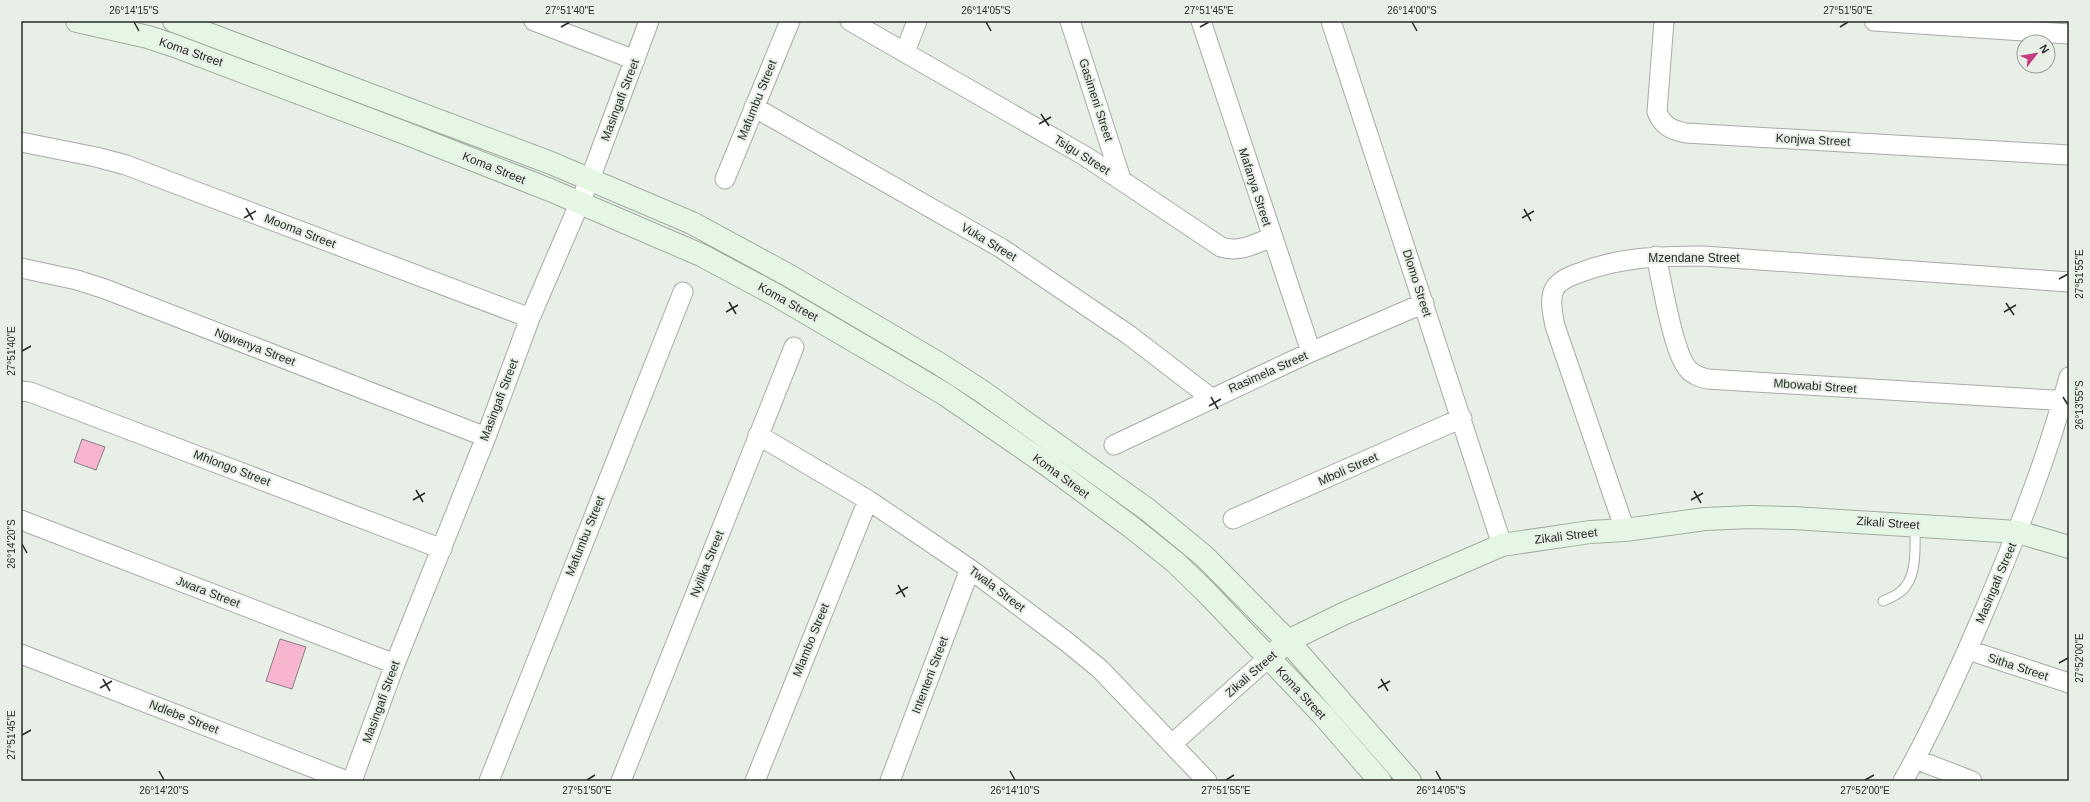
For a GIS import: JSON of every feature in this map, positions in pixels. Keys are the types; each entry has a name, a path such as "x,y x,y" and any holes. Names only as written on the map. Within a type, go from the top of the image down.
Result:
{"main road":[{"name":"Koma Street","path":"77,21 148,37 222,63 405,133 579,203 700,255 852,339 946,395 1052,469 1130,526 1175,562 1207,593 1323,716 1380,781"},
{"name":"Koma Street","path":"174,21 590,179 692,223 738,246 864,318 980,390 1178,534 1204,556 1288,641 1410,781"},
{"name":"Zikali Street","path":"1268,658 1288,641 1343,614 1502,545 1590,532 1625,530 1705,519 1751,517 1827,519 2018,532 2069,547"}],"street":[{"path":"534,21 635,60"},
{"name":"Masingafi Street","path":"352,781 395,664 486,437 530,318 590,179 649,21"},
{"name":"Mafumbu Street","path":"725,179 790,21"},
{"name":"Tsigu Street","path":"850,21 1066,145 1121,179 1183,223 1221,247 1230,250 1241,250 1272,237"},
{"path":"904,52 917,21"},
{"name":"Gasimeni Street","path":"1070,21 1121,179"},
{"name":"Mafanya Street","path":"1201,21 1311,352"},
{"name":"Dlomo Street","path":"1331,21 1462,418 1502,545"},
{"name":"Konjwa Street","path":"1664,21 1657,112 1664,125 1672,130 1686,133 2069,155"},
{"path":"1874,21 2069,34"},
{"name":"Vuka Street","path":"754,108 1001,248 1128,335 1211,398"},
{"name":"Mooma Street","path":"21,142 96,157 126,165 530,318"},
{"name":"Mzendane Street","path":"1625,530 1555,326 1552,294 1555,288 1563,281 1587,270 1621,260 1656,256 1733,258 2069,282"},
{"name":"Mbowabi Street","path":"1656,256 1675,339 1682,360 1696,375 1707,379 2066,401"},
{"name":"Ngwenya Street","path":"21,268 77,280 105,289 486,437"},
{"name":"Mafumbu Street","path":"489,781 683,292"},
{"name":"Rasimela Street","path":"1114,445 1311,352 1424,304"},
{"name":"Nyilika Street","path":"621,781 794,346"},
{"name":"Masingafi Street","path":"1903,781 1916,759 1968,650 2018,532 2066,401 2069,378"},
{"name":"Mhlongo Street","path":"21,391 30,392 442,549"},
{"name":"Mboli Street","path":"1233,519 1462,418"},
{"name":"Twala Street","path":"758,435 868,500 970,569 1091,661 1207,781"},
{"name":"Mlambo Street","path":"755,781 868,500"},
{"name":"Jwara Street","path":"21,520 395,664"},
{"name":"Intenteni Street","path":"890,781 970,569"},
{"name":"Sitha Street","path":"1968,650 2069,683"},
{"name":"Ndlebe Street","path":"21,654 347,781"},
{"name":"Zikali Street","path":"1172,744 1268,658"},
{"path":"1916,759 1972,781"}],"lane":[{"path":"1883,601 1901,592 1910,580 1915,549 1915,524"}],"building":[{"path":"82,439 105,447 96,470 74,462"},
{"path":"280,639 306,647 292,689 266,681"}]}
